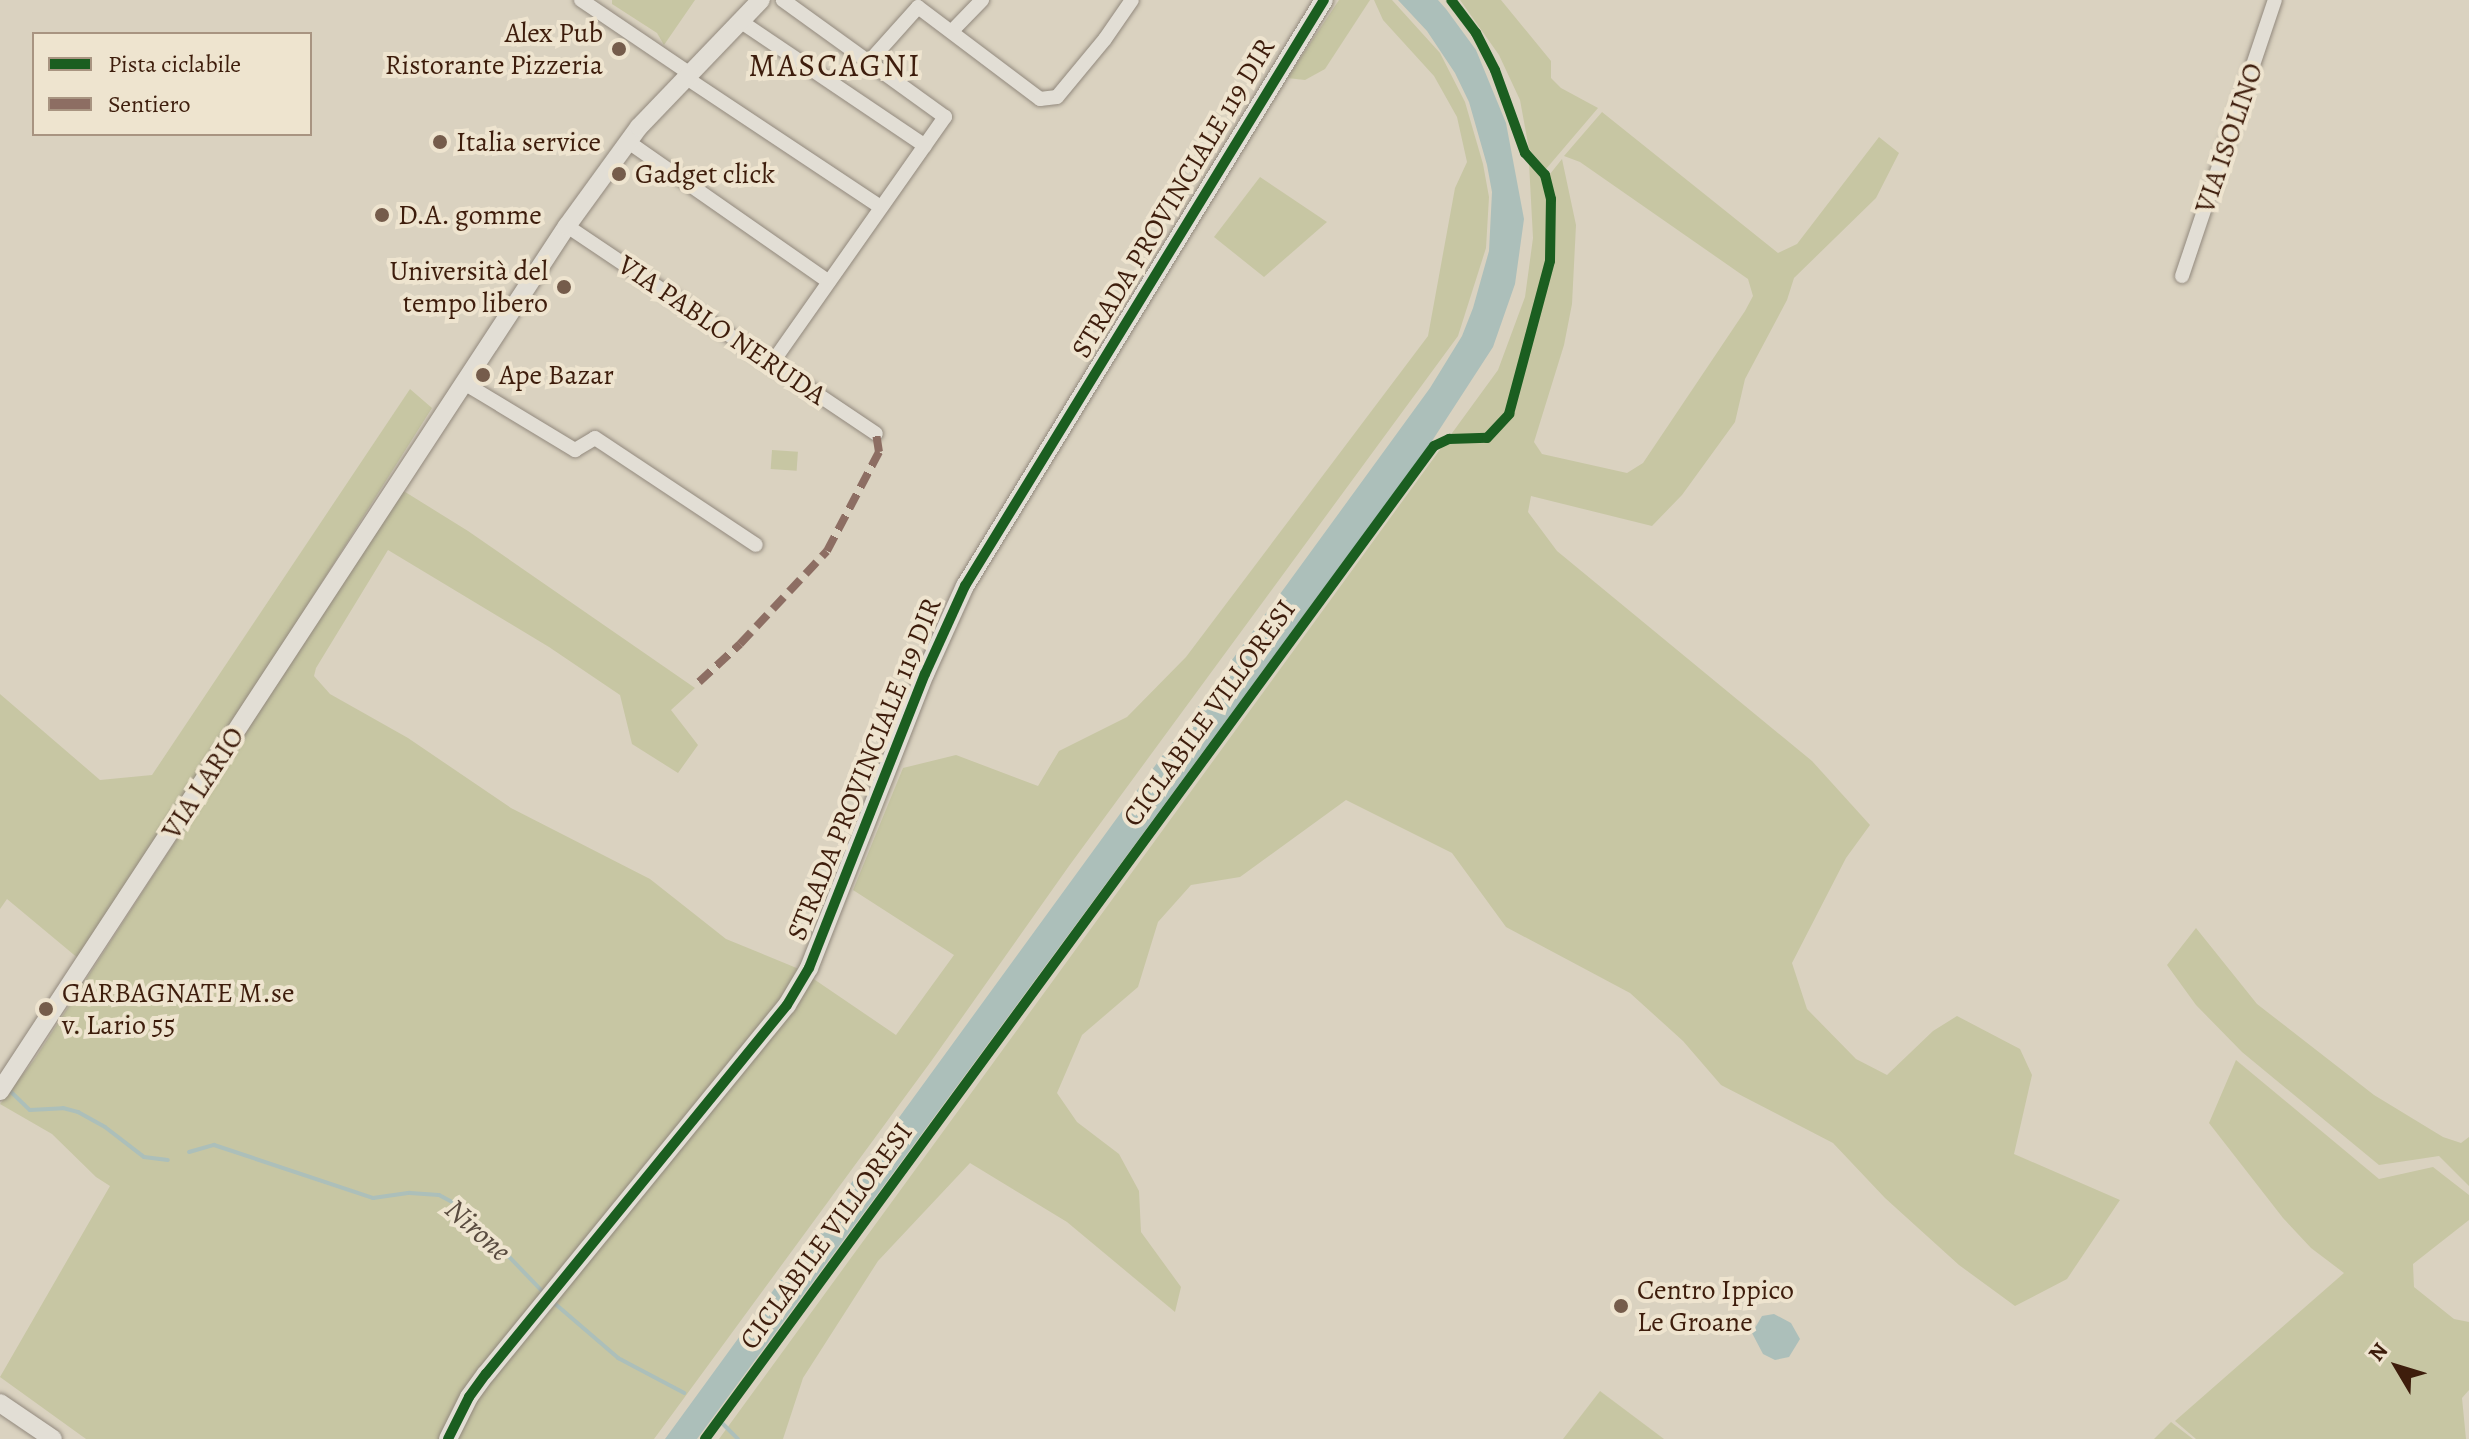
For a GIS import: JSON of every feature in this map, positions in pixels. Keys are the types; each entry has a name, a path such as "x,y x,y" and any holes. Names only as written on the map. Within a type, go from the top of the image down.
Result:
{"street":[{"path":"581,0 881,207"},
{"name":"VIA LARIO","path":"3,1086 567,226 627,141 761,0"},
{"path":"772,363 945,117 783,0"},
{"path":"953,30 982,0"},
{"path":"868,63 918,7 953,30 1040,99 1057,97 1132,0"},
{"name":"STRADA PROVINCIALE 119 DIR","path":"448,1439 469,1397 787,1005 809,968 925,674 965,586 1324,0"},
{"name":"VIA ISOLINO","path":"2182,276 2275,0"},
{"path":"740,21 925,146"},
{"path":"627,141 829,282"},
{"name":"VIA PABLO NERUDA","path":"567,226 876,434"},
{"path":"464,383 575,450 595,438 756,545"},
{"path":"0,1403 53,1439"}],"green space":[{"path":"612,0 695,0 664,45 657,33 612,4"},
{"path":"1339,0 1370,0 1325,69 1305,80 1287,78"},
{"path":"1374,0 1392,0 1440,53 1465,102 1483,164 1489,197 1486,248 1458,336 654,1439 86,1439 0,1377 110,1186 96,1177 52,1134 0,1104 34,1060 402,490 468,531 695,688 671,710 698,745 678,773 632,744 620,695 549,647 388,550 316,668 314,676 330,694 408,738 511,808 650,879 726,939 799,969 896,1035 954,955 853,890 903,768 956,755 1038,786 1059,751 1127,717 1186,657 1428,336 1455,188 1467,162 1457,117 1434,76 1383,20"},
{"path":"1460,0 1501,0 1551,61 1551,78 1561,88 1598,108 1546,169 1529,149 1520,100 1499,55"},
{"path":"1602,112 1778,253 1797,244 1879,137 1899,153 1876,198 1794,278 1787,300 1745,379 1735,422 1682,495 1652,526 1531,496 1528,512 1557,551 1812,761 1870,825 1846,858 1792,963 1807,1009 1856,1059 1887,1075 1933,1031 1957,1016 2020,1049 2032,1075 2014,1154 2120,1200 2067,1279 2015,1306 1959,1265 1885,1198 1833,1143 1721,1085 1683,1041 1630,993 1506,927 1452,853 1346,800 1240,877 1191,885 1158,922 1138,987 1082,1035 1057,1093 1077,1122 1119,1154 1139,1191 1141,1232 1181,1287 1175,1312 1067,1222 970,1163 878,1261 803,1378 783,1439 719,1439 1498,370 1525,297 1533,238 1529,163 1546,179 1562,159 1576,225 1572,304 1564,345 1534,442 1542,454 1627,473 1643,463 1745,311 1753,296 1748,279 1580,162 1564,156"},
{"path":"1260,177 1327,222 1264,277 1214,237"},
{"path":"410,389 432,408 147,859 79,959 7,899 0,909 0,694 100,780 152,775"},
{"path":"772,450 798,452 797,471 771,469"},
{"path":"2196,928 2257,1004 2374,1095 2443,1137 2461,1143 2469,1137 2469,1186 2439,1156 2379,1165 2242,1052 2196,1005 2167,965"},
{"path":"2236,1060 2379,1179 2433,1167 2469,1195 2469,1220 2413,1264 2414,1287 2454,1319 2469,1322 2469,1390 2462,1398 2466,1439 2196,1439 2175,1421 2344,1273 2311,1248 2283,1218 2209,1123"},
{"path":"1600,1391 1664,1439 1563,1439"},
{"path":"2171,1422 2193,1439 2154,1439"}],"shaded area":[{"path":"1398,0 1438,0 1446,9 1476,50 1506,123 1524,219 1515,284 1493,347 1432,441 697,1439 665,1439 1430,388 1462,336 1489,251 1492,192 1487,165 1469,102 1455,73 1427,31"},
{"path":"1774,1314 1791,1323 1800,1339 1789,1357 1775,1360 1763,1354 1752,1333 1762,1316"}],"waterway":[{"name":"Nirone","path":"8,1089 30,1110 63,1108 78,1112 105,1127 144,1157 168,1160"},
{"name":"Nirone","path":"189,1152 214,1145 373,1198 410,1193 439,1195 460,1206 544,1293"},
{"name":"Nirone","path":"553,1302 618,1358 684,1393"},
{"name":"Nirone","path":"723,1424 738,1439"}],"marked path":[{"path":"699,682 740,644 827,551 879,452 876,434"}],"cycle path":[{"path":"448,1439 469,1397 486,1374 787,1005 809,968 925,674 965,586 1324,0"},
{"name":"CICLABILE VILLORESI","path":"705,1439 1434,446 1449,439 1487,438 1509,414 1550,261 1551,199 1545,175 1525,153 1495,70 1476,33 1451,0"}],"place":[{"name":"Alex Pub Ristorante Pizzeria","path":"619,49"},
{"name":"Italia service","path":"440,142"},
{"name":"Gadget click","path":"619,174"},
{"name":"D.A. gomme","path":"382,215"},
{"name":"Università del tempo libero","path":"564,287"},
{"name":"Ape Bazar","path":"483,375"},
{"name":"GARBAGNATE M.se v. Lario 55","path":"46,1009"},
{"name":"Centro Ippico Le Groane","path":"1621,1306"}],"district":[{"name":"MASCAGNI","path":"835,65"}]}
